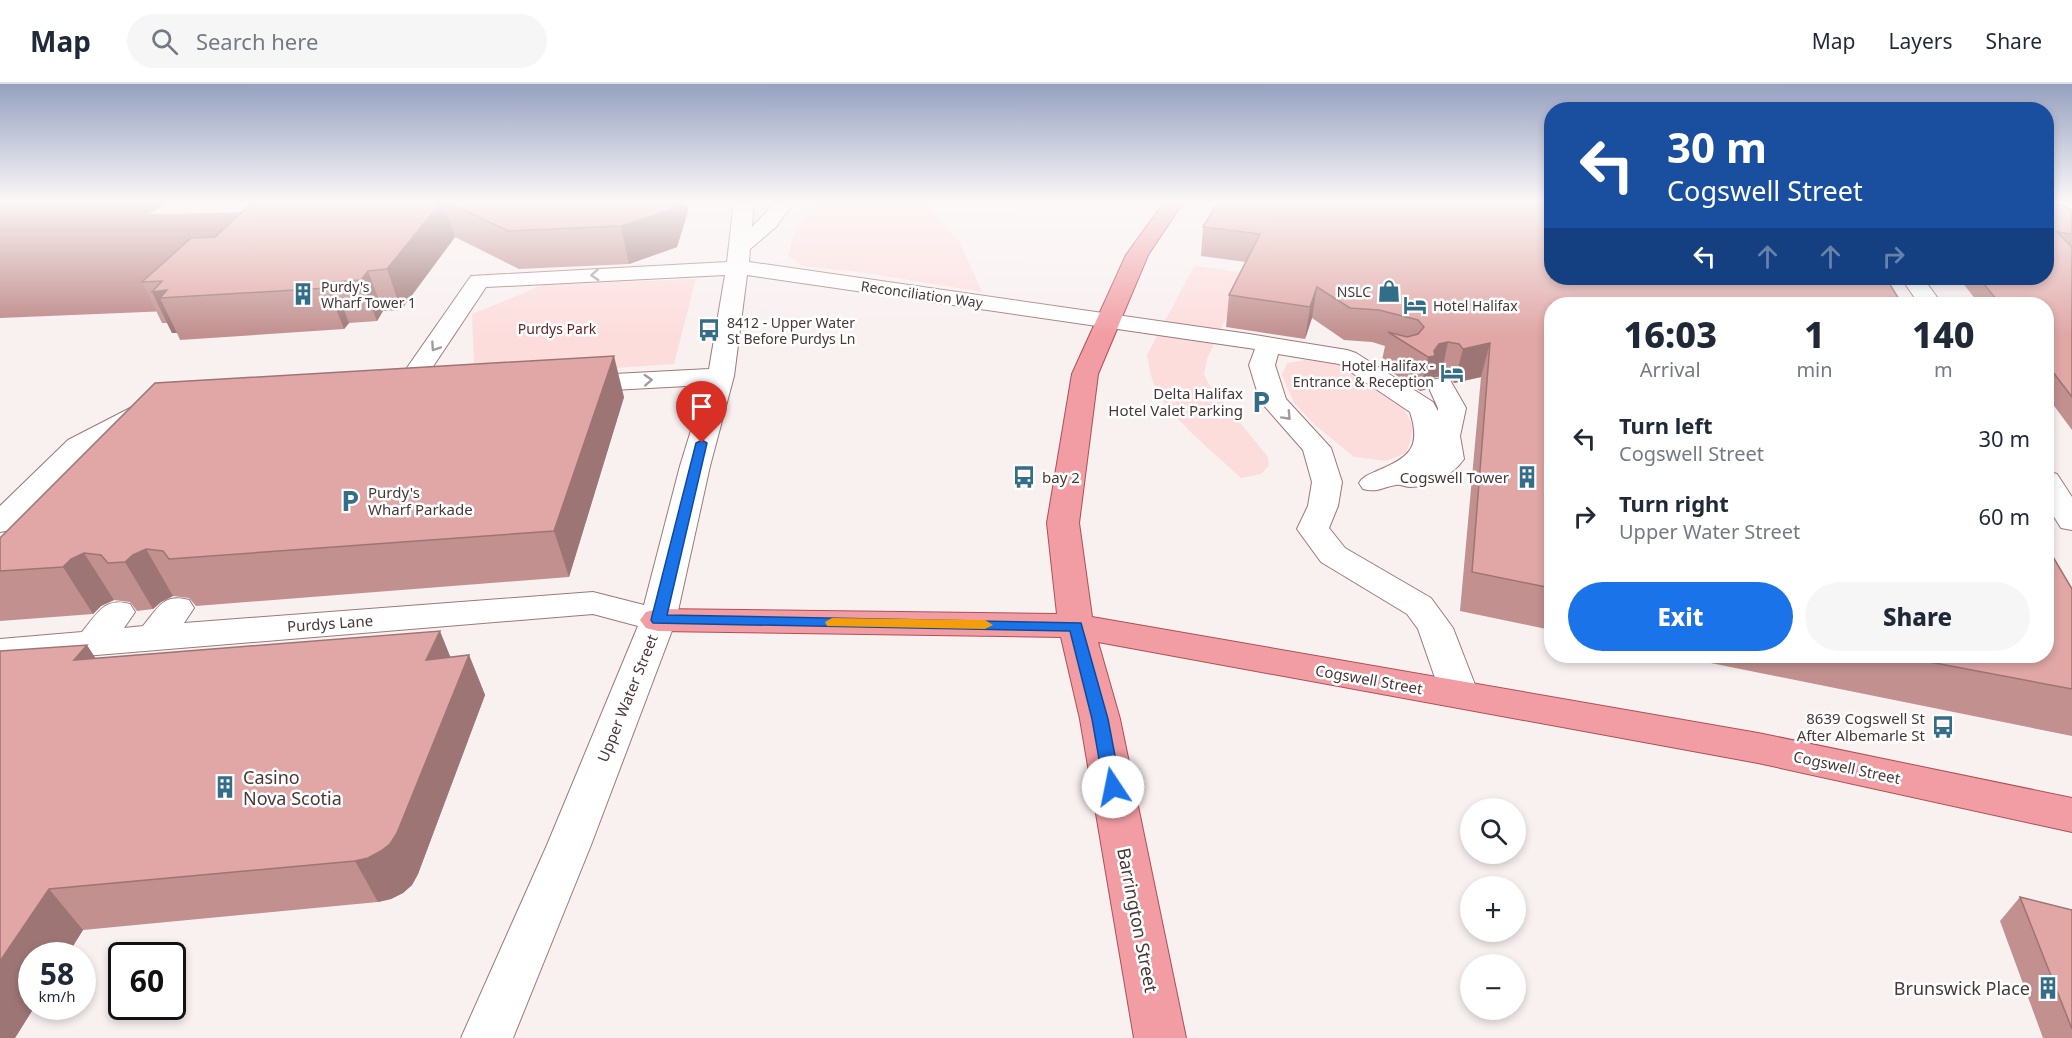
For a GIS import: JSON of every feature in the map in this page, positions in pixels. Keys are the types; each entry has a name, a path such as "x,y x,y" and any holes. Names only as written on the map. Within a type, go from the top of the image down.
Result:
{"main road":[{"name":"Barrington Street","path":"1144,246 1137,255 1084,374 1063,523 1076,626 1100,719 1160,1038"},
{"name":"Cogswell Street","path":"658,620 1076,626 1758,748 2072,815"}],"street":[{"name":"Upper Water Street","path":"487,1038 569,845 658,620 695,466 721,376 740,246"},
{"path":"437,393 390,395 479,281 739,257 749,246"},
{"name":"Reconciliation Way","path":"739,257 1108,321 1269,345"},
{"path":"1269,345 1359,350 1391,357"},
{"path":"1269,345 1263,364 1273,401 1317,448 1327,482 1323,506 1313,530 1333,555 1419,606 1435,628 1460,695"},
{"path":"1269,345 1347,358 1423,408 1430,434 1426,453 1410,467 1374,483 1425,476 1449,459 1446,436 1452,408 1441,386"},
{"path":"556,385 721,376"},
{"path":"0,524 78,446 158,404 169,404"},
{"path":"2054,493 2072,521"},
{"name":"Purdys Lane","path":"0,651 593,603 658,620"},
{"path":"154,637 177,608"},
{"path":"93,642 118,612"}],"green space":[{"path":"791,246 961,246 982,292 866,273 802,266 788,255"},
{"path":"1194,266 1246,275 1207,359 1204,374 1209,385 1268,457 1269,466 1261,474 1241,478 1171,411 1162,399 1152,378 1147,355"},
{"name":"Purdys Park","path":"696,279 674,364 437,380 474,363 472,314 543,285"},
{"path":"1305,360 1328,362 1353,372 1382,389 1395,400 1405,411 1411,423 1412,435 1406,453 1386,461 1354,457 1315,425 1294,403 1282,375 1287,363"}],"shaded area":[{"path":"0,246 246,246 193,310 0,318"}],"building":[{"path":"183,246 406,246 387,269 368,271 361,280 333,282 328,288 160,298 167,290 152,292 162,281 142,282"},
{"path":"1254,246 1544,246 1544,285 1890,285 1898,297 1544,297 1544,587 1472,572 1490,343 1463,349 1459,344 1448,342 1439,344 1434,351 1435,356 1428,357 1388,332 1407,337 1418,334 1424,327 1418,320 1379,310 1350,308 1317,287 1310,307 1229,295"},
{"path":"2054,246 2072,247 2072,397 2054,373 2054,297 1994,297 1985,285 2054,285"},
{"name":"Purdy's Wharf Parkade","path":"614,356 554,531 169,559 163,551 146,549 125,562 108,563 101,555 84,553 71,559 63,567 0,571 0,538 155,383"},
{"path":"2054,559 2072,589 2072,689 1935,663 2054,663"},
{"name":"Casino Nova Scotia","path":"440,631 426,660 469,655 397,833 390,844 381,851 368,858 355,861 49,889 0,961 0,651 87,645 74,660"},
{"path":"2020,897 2072,910 2072,1029"}],"slow traffic":[{"path":"832,622 985,625"}],"place":[{"name":"NSLC","path":"1389,291"},
{"name":"Purdy's Wharf Tower 1","path":"303,294"},
{"name":"Hotel Halifax","path":"1415,305"},
{"name":"8412 - Upper Water St Before Purdys Ln","path":"709,330"},
{"name":"Hotel Halifax - Entrance & Reception","path":"1452,373"},
{"name":"Delta Halifax Hotel Valet Parking","path":"1261,402"},
{"name":"bay 2","path":"1024,477"},
{"name":"Cogswell Tower","path":"1527,477"},
{"name":"Purdy's Wharf Parkade","path":"350,501"},
{"name":"8639 Cogswell St After Albemarle St","path":"1943,727"},
{"name":"Casino Nova Scotia","path":"225,787"},
{"name":"Brunswick Place","path":"2048,988"}],"route":[{"path":"702,443 658,620 1076,626 1100,719 1113,787"}]}
